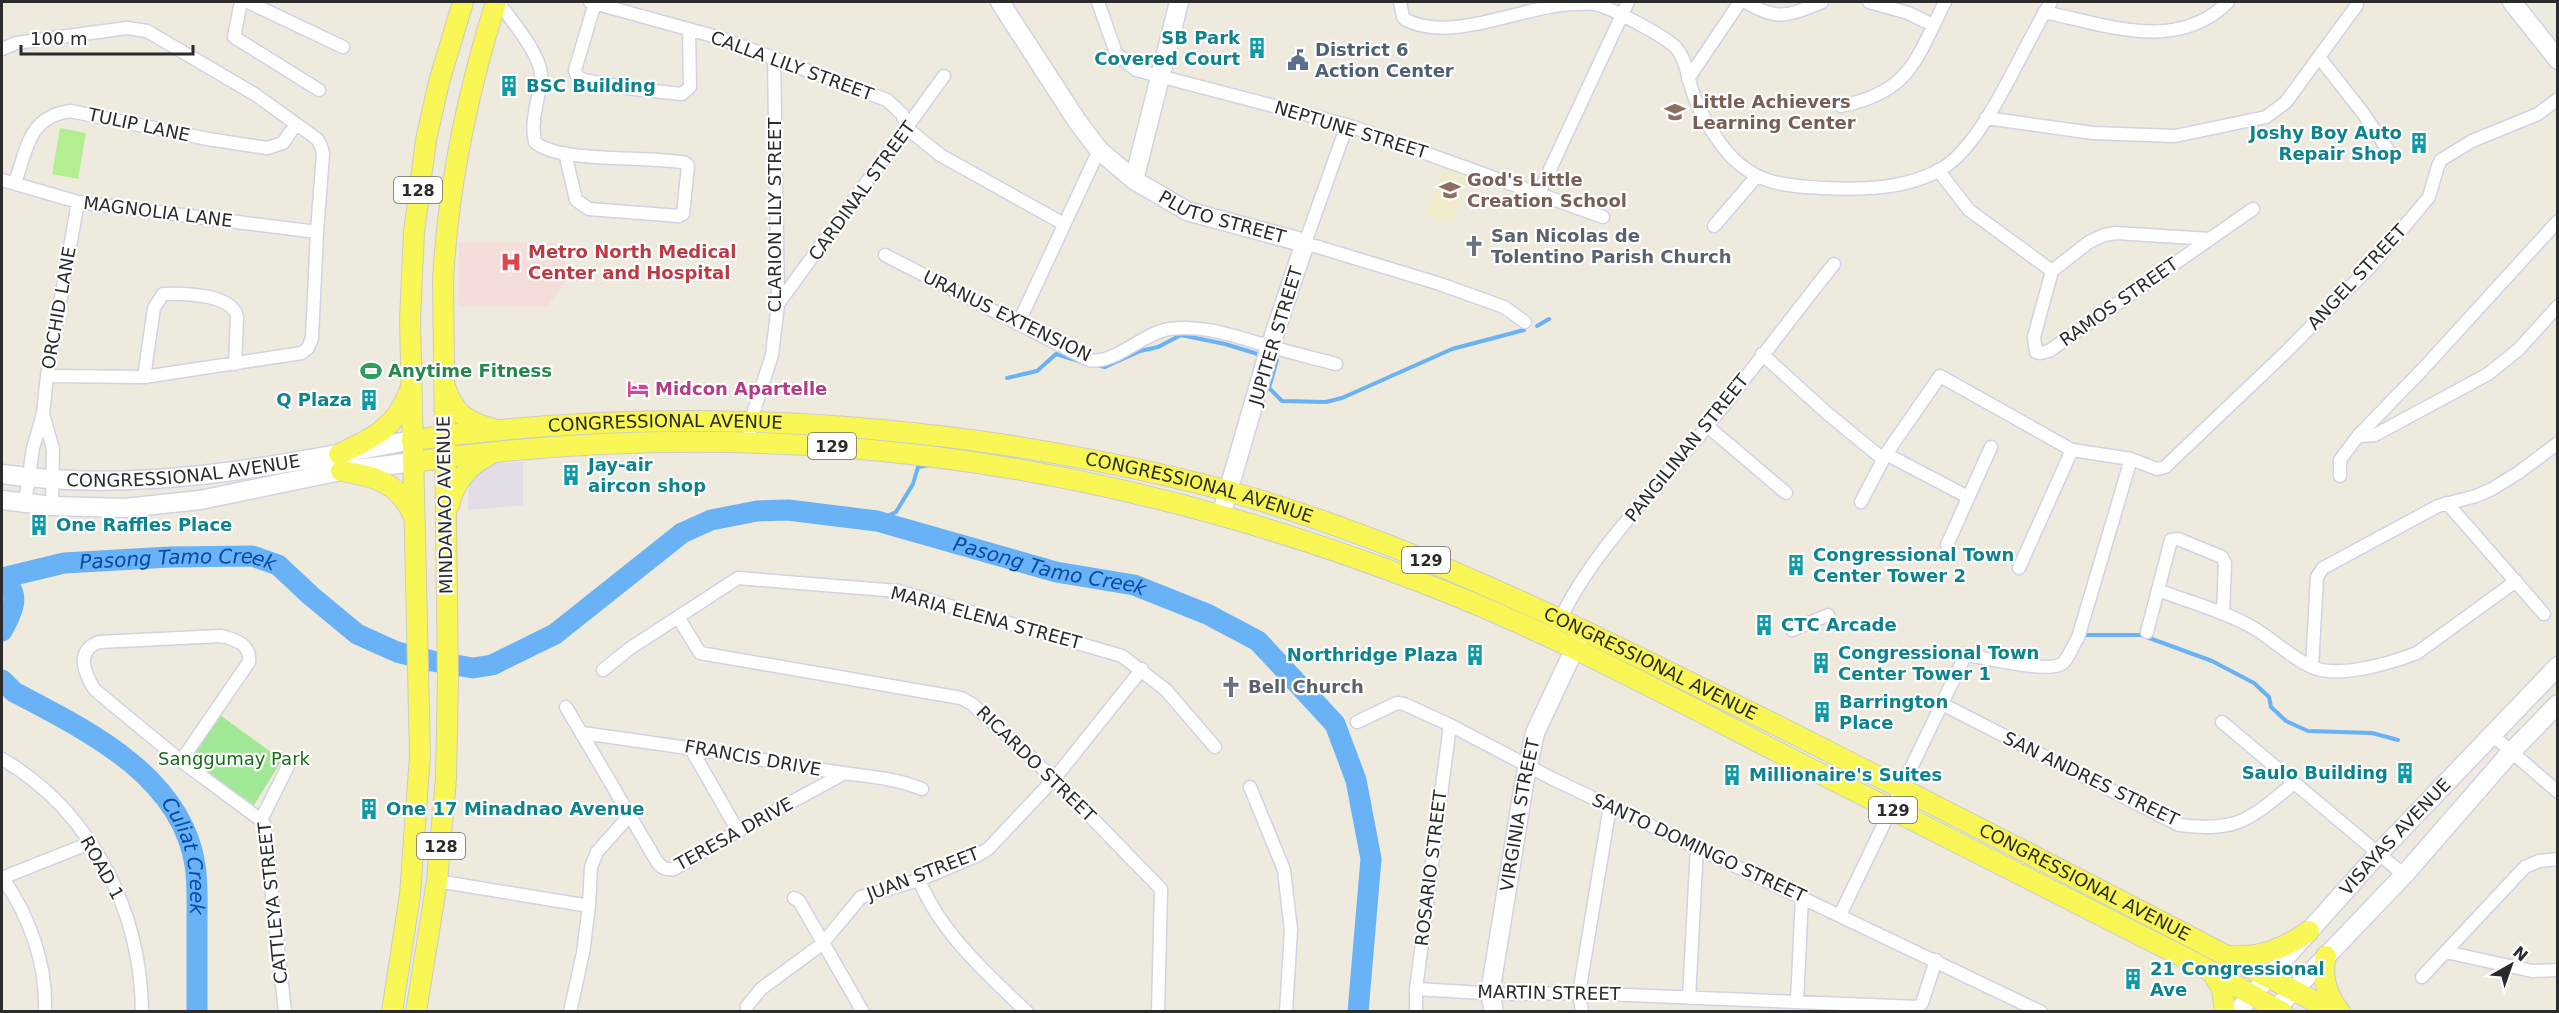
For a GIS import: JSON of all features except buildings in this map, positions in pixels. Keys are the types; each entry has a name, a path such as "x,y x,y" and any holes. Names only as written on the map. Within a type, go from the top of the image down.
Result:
{"main road":[{"name":"MINDANAO AVENUE","path":"392,1011 410,896 420,754 412,462 411,276 418,189 439,82 463,2"},
{"name":"MINDANAO AVENUE","path":"417,1011 443,827 448,680 443,281 450,198 468,98 497,2"},
{"name":"PLUTO STREET","path":"1000,2 1099,150 1134,180 1187,211 1305,243"},
{"path":"1134,180 1179,2"},
{"path":"2512,2 2558,60"},
{"name":"JUPITER STREET","path":"1221,516 1270,347 1305,243"},
{"path":"444,375 450,399 461,414 476,424 503,430"},
{"path":"411,383 400,411 388,426 340,463 387,483 403,496 414,516"},
{"name":"CONGRESSIONAL AVENUE","path":"2,500 52,506 125,508 200,500 340,463 412,440 444,435 634,421 751,420 869,428 961,439 1104,461 1229,491 1336,526 1484,584 1584,629 1903,789 2294,990"},
{"name":"CONGRESSIONAL AVENUE","path":"2,474 52,480 122,482 189,478 340,463 412,462 497,451 617,442 749,441 893,451 966,460 1100,484 1315,543 1427,584 1552,639 2212,972 2251,995"},
{"path":"446,516 452,493 462,476 477,462 497,451"},
{"name":"VIRGINIA STREET","path":"1494,1011 1490,993 1534,734 1584,629"},
{"name":"VISAYAS AVENUE","path":"2237,1011 2378,854 2558,666"},
{"name":"VISAYAS AVENUE","path":"2277,1010 2404,875 2511,752 2558,704"},
{"path":"417,822 443,827"},
{"path":"2226,956 2248,957 2267,953 2284,947 2309,931"},
{"path":"2326,956 2324,972 2326,988 2340,1011"},
{"path":"2212,972 2222,989 2225,1011"},
{"name":"129","path":"2294,990 2335,1011"},
{"name":"129","path":"2251,995 2277,1010"}],"street":[{"path":"241,2 234,37 319,90"},
{"path":"248,2 343,47"},
{"path":"497,2 521,33 541,69 533,135 535,142 540,147 565,153 686,163 688,166 683,214 679,216 589,209 580,205 576,200 565,153"},
{"path":"593,2 575,70 583,80 682,94 690,87 689,30"},
{"name":"CALLA LILY STREET","path":"593,2 717,37 887,100 902,114 908,129 940,154 1064,224"},
{"name":"NEPTUNE STREET","path":"1098,2 1116,53 1136,70 1347,125 1603,217"},
{"path":"1400,2 1403,17 1407,20 1447,28 1491,21 1561,4 1598,4 1677,48 1702,114 1723,146 1740,165 1756,177 1786,185 1849,189 1903,183 1938,170 1965,149 1986,118 2048,7 2145,32 2169,32 2195,26 2215,15 2228,2"},
{"path":"1539,193 1628,2"},
{"path":"1688,79 1740,2"},
{"path":"1746,2 1765,13 1776,16 1789,15 1822,2"},
{"path":"1869,2 1908,13 1933,25"},
{"path":"1841,106 1865,101 1894,86 1910,67 1945,2"},
{"path":"1986,118 2093,133 2175,136 2266,117 2286,102 2357,6"},
{"path":"2,49 16,43 116,30 147,31 256,95 317,140 323,154 312,339 308,348 302,353 144,376 47,376"},
{"path":"2319,57 2363,113 2392,156"},
{"name":"CLARION LILY STREET","path":"749,441 751,420 772,356 778,304 774,58"},
{"name":"CARDINAL STREET","path":"778,304 908,129 944,76"},
{"name":"ANGEL STREET","path":"2131,459 2157,469 2167,466 2288,351 2371,266 2429,197 2442,160 2472,141 2538,114 2558,99"},
{"name":"TULIP LANE","path":"15,183 34,129 56,113 70,111 208,139 267,148 283,142 296,124"},
{"name":"JUPITER STREET","path":"1305,243 1347,125"},
{"path":"1018,324 1099,150"},
{"path":"1938,170 1969,210 2052,271"},
{"path":"1713,226 1756,177"},
{"name":"MAGNOLIA LANE","path":"2,180 78,202 317,232"},
{"name":"ORCHID LANE","path":"25,503 33,448 43,414 47,376 78,202"},
{"name":"RAMOS STREET","path":"2210,239 2116,233 2104,235 2073,253 2052,271 2034,337 2034,347 2040,353 2049,351 2210,239 2253,209"},
{"path":"2340,476 2340,460 2358,436 2422,370 2558,221"},
{"name":"PLUTO STREET","path":"1305,243 1440,284 1504,307 1525,322"},
{"name":"URANUS EXTENSION","path":"885,255 1094,361 1109,358 1133,343 1167,329 1191,327 1216,331 1336,364"},
{"name":"PANGILINAN STREET","path":"1552,639 1561,619 1606,547 1834,264"},
{"path":"144,376 154,308 163,294 221,299 232,305 237,317 235,364"},
{"path":"2358,436 2375,435 2488,374 2518,350 2558,306"},
{"path":"1762,354 1828,414 1885,457 1968,497"},
{"path":"1840,915 1947,707 1965,656 2054,668 2063,663 2078,638 2131,459 2072,450 1940,376 1885,457 1860,502"},
{"name":"ORCHID LANE","path":"43,414 53,449 52,506"},
{"path":"1706,425 1786,493"},
{"path":"2312,667 2318,577 2324,568 2447,503 2476,496 2492,489 2558,443"},
{"path":"1947,545 1991,447"},
{"path":"2019,568 2072,450"},
{"path":"2447,503 2544,614"},
{"path":"2147,632 2171,540 2178,539 2222,557 2225,563 2223,614"},
{"name":"MARIA ELENA STREET","path":"603,670 738,578 898,591 1110,651 1142,669 1180,704 1215,747"},
{"path":"2158,590 2252,627 2312,667 2328,672 2343,672 2417,653 2516,581"},
{"path":"1792,630 1828,615"},
{"name":"RICARDO STREET","path":"678,617 700,653 961,698 972,704 1054,779 1161,890 1158,1011"},
{"path":"181,761 249,662 250,654 240,642 221,636 99,642 86,648 84,657 86,674 95,690 181,761 261,820"},
{"name":"JUAN STREET","path":"747,1011 747,1005 760,989 822,944 861,897 919,880 988,849 1054,779 1142,669"},
{"name":"SANTO DOMINGO STREET","path":"1357,722 1397,703 1404,704 1610,806 2041,1011"},
{"name":"TERESA DRIVE","path":"566,707 660,867 667,870 674,869 843,774"},
{"name":"SAN ANDRES STREET","path":"1947,707 2179,825 2210,828 2240,823 2294,783"},
{"path":"2222,723 2404,875"},
{"name":"ROSARIO STREET","path":"1416,1011 1416,989 1449,725"},
{"name":"FRANCIS DRIVE","path":"582,733 690,747 843,774 898,779 922,789"},
{"path":"2491,734 2558,792"},
{"path":"690,747 738,831"},
{"name":"ROAD 1","path":"2,759 42,786 60,804 90,843 113,882 130,924 140,967 142,1011"},
{"name":"CATTLEYA STREET","path":"285,1011 264,824 261,820 289,764"},
{"path":"1250,787 1284,870 1291,930 1286,1011"},
{"path":"1582,1011 1579,993 1610,806"},
{"path":"570,1011 589,906 589,882 594,859 597,852 629,816"},
{"path":"45,1011 43,978 34,939 20,907 2,877 90,843"},
{"path":"1689,998 1697,847"},
{"path":"2422,977 2525,867 2539,861 2558,859"},
{"path":"919,880 928,901 961,946 1027,1011"},
{"path":"437,881 589,906"},
{"path":"1797,1002 1802,896"},
{"path":"794,898 799,901 863,1011"},
{"path":"2446,952 2532,971 2558,970"},
{"name":"MARTIN STREET","path":"1416,989 1490,993 1579,993 1918,1007 1922,1003 1936,960"}],"shaded area":[{"name":"God's Little Creation School","path":"1443,167 1469,177 1453,224 1426,215"},
{"name":"Metro North Medical Center and Hospital","path":"459,242 563,243 566,281 547,307 458,306"},
{"path":"523,462 523,505 468,510 469,477 482,464"}],"green space":[{"path":"60,128 86,133 78,179 52,174"},
{"name":"Sanggumay Park","path":"220,715 282,760 254,805 189,760"}],"waterway":[{"path":"1537,326 1549,319"},
{"path":"1277,360 1269,388 1282,401 1326,402 1342,398 1452,349 1524,330"},
{"path":"1095,365 1105,367 1140,351 1158,347 1181,335 1225,344 1261,355"},
{"path":"1007,378 1037,371 1056,354 1085,363"},
{"path":"877,521 896,512 913,484 918,467 930,465"},
{"name":"Pasong Tamo Creek","path":"2,578 64,563 170,557 252,556 278,565 357,634 397,652 473,668 492,665 555,634 682,533 711,520 757,511 788,510 877,521 1056,572 1134,585 1207,614 1258,641 1335,724 1356,780 1371,859 1358,1012"},
{"name":"Culiat Creek","path":"2,582 9,586 14,598 11,612 2,631"},
{"path":"2080,635 2141,635 2212,661 2254,683 2269,697 2271,707 2286,721 2308,731 2372,733 2398,740"},
{"name":"Culiat Creek","path":"2,680 14,692 71,722 126,759 151,781 171,805 186,833 196,872 197,1012"}],"place":[{"name":"SB Park Covered Court","path":"1257,48"},
{"name":"District 6 Action Center","path":"1298,60"},
{"name":"BSC Building","path":"509,86"},
{"name":"Little Achievers Learning Center","path":"1675,112"},
{"name":"Joshy Boy Auto Repair Shop","path":"2419,143"},
{"name":"God's Little Creation School","path":"1450,190"},
{"name":"San Nicolas de Tolentino Parish Church","path":"1474,246"},
{"name":"Metro North Medical Center and Hospital","path":"511,262"},
{"name":"Anytime Fitness","path":"371,371"},
{"name":"Midcon Apartelle","path":"638,389"},
{"name":"Q Plaza","path":"369,400"},
{"name":"Jay-air aircon shop","path":"571,475"},
{"name":"One Raffles Place","path":"39,525"},
{"name":"Congressional Town Center Tower 2","path":"1796,565"},
{"name":"CTC Arcade","path":"1764,625"},
{"name":"Northridge Plaza","path":"1475,655"},
{"name":"Congressional Town Center Tower 1","path":"1821,663"},
{"name":"Bell Church","path":"1231,687"},
{"name":"Barrington Place","path":"1822,712"},
{"name":"Saulo Building","path":"2405,773"},
{"name":"Millionaire's Suites","path":"1732,775"},
{"name":"One 17 Minadnao Avenue","path":"369,809"},
{"name":"21 Congressional Ave","path":"2133,979"}]}
